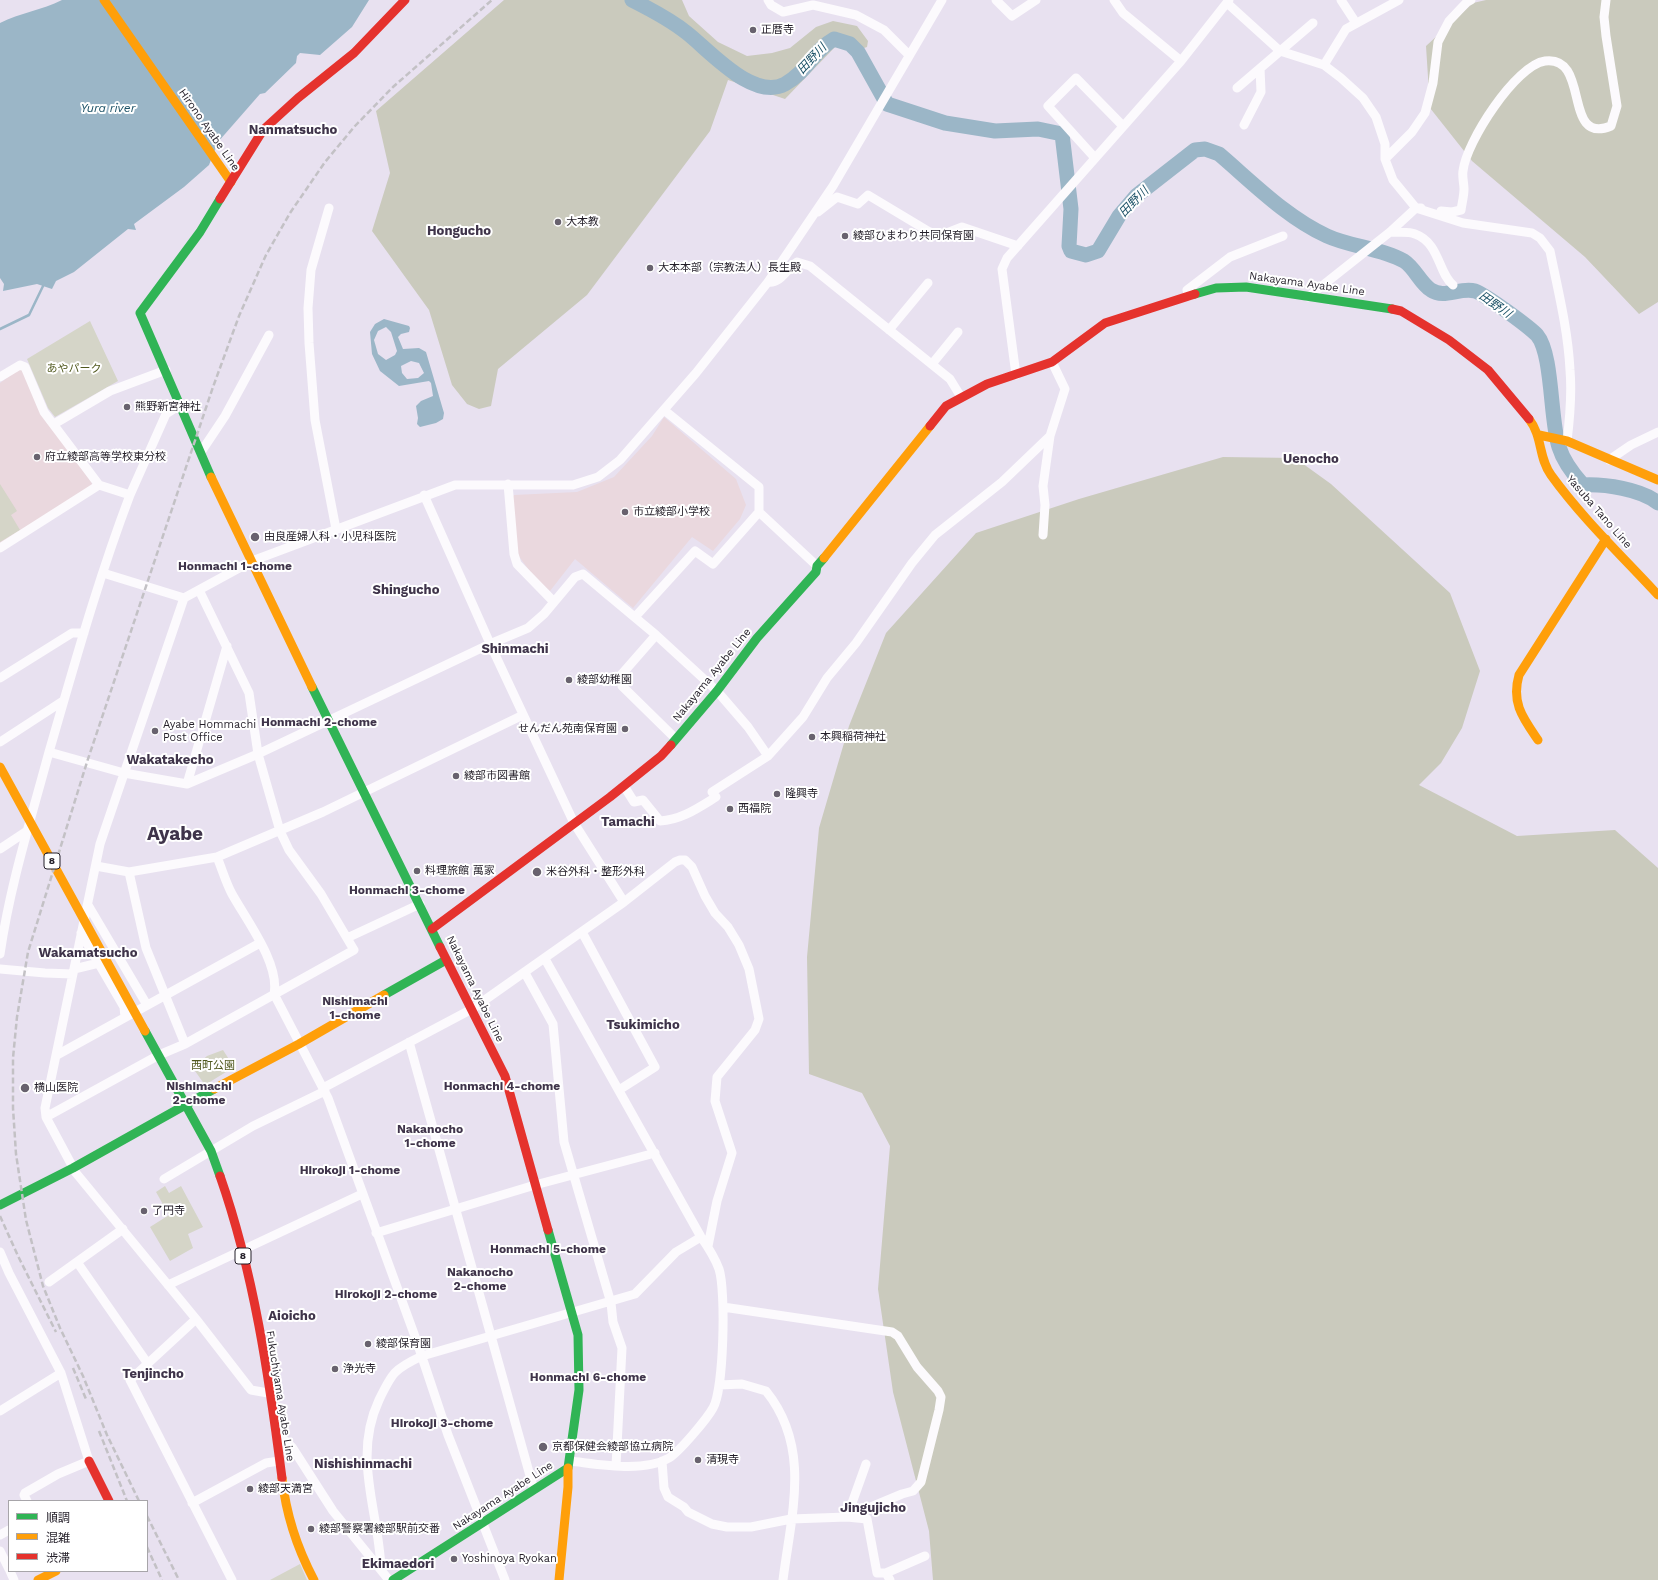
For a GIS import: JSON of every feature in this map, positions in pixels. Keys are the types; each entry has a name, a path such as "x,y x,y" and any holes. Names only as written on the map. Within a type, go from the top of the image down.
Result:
{"main road":[{"name":"Hirono Ayabe Line","path":"104,0 231,182 263,130 298,98 354,53 406,0"},
{"path":"231,182 200,232 140,313 166,370 213,483 432,929"},
{"name":"Nakayama Ayabe Line","path":"393,1580 534,1490 569,1464 580,1390 578,1335 505,1076 446,960 432,929 624,786 661,756 717,691 757,638 816,572 817,566 946,406 961,396 987,384 1052,362 1105,323 1216,288 1246,287 1308,297 1353,302 1401,311 1436,331 1488,370 1533,424 1539,435"},
{"path":"1539,435 1564,440 1658,480"},
{"name":"Yasuba Tano Line","path":"1539,435 1545,465 1550,474 1606,539 1658,595"},
{"path":"1538,740 1519,709 1515,699 1514,686 1519,675 1606,539"},
{"name":"Fukuchiyama Ayabe Line","path":"0,767 102,960 135,1012 186,1104 211,1151 226,1189 242,1250 276,1432 287,1510 301,1554 314,1580"},
{"path":"1,1203 73,1168 186,1104 299,1044 446,960"},
{"path":"89,1461 108,1500"},
{"path":"558,1580 569,1464"},
{"path":"38,1580 54,1572"}],"street":[{"path":"768,0 771,5 783,12 815,2 856,15 884,30 909,55"},
{"path":"268,1393 251,1390 196,1319 73,1168 46,1117 45,1108 100,844 184,598 252,561 424,495 455,485 573,485 598,477 620,460 664,410 768,282 832,186 942,0"},
{"path":"996,0 1012,16 1036,0"},
{"path":"1114,0 1123,13 1181,61"},
{"path":"1341,0 1356,23"},
{"path":"1385,159 1412,132 1425,113 1433,84 1438,42 1449,21 1470,0"},
{"path":"1308,297 1390,232 1416,208 1452,212 1461,210 1464,189 1463,170 1475,137 1482,124 1513,84 1536,63 1552,61 1566,68 1572,79 1582,118 1593,128 1611,126 1617,106 1604,17 1606,0"},
{"path":"1324,65 1346,29 1395,1"},
{"path":"1016,374 1002,269 1007,258 1181,61 1228,2 1280,51 1324,65 1363,98 1376,117 1385,144 1385,159 1393,180 1416,208 1463,223 1532,234 1540,238 1550,251 1563,316 1570,369 1571,406 1564,440"},
{"path":"1237,88 1313,23"},
{"path":"1244,125 1261,92 1260,68"},
{"path":"1094,158 1048,106 1076,78 1123,126"},
{"path":"812,216 837,197 858,204 868,195 939,236 962,227 1018,246"},
{"path":"329,208 312,270 308,308 309,343 316,420 336,529"},
{"path":"1390,232 1414,233 1426,240 1438,258 1448,281 1453,285"},
{"path":"1189,296 1187,290 1230,257 1283,236"},
{"path":"768,282 772,283 782,278 790,266 798,262 810,266 950,379 961,396"},
{"path":"889,330 928,283"},
{"path":"932,364 958,332"},
{"path":"201,452 225,416 269,335"},
{"path":"1043,534 1045,505 1043,486 1050,436 1064,389 1052,362"},
{"path":"0,377 20,365 25,367 44,412 99,484 130,495"},
{"path":"54,424 110,391 166,370"},
{"path":"0,954 6,911 27,831 63,701 112,541 130,495 166,414 180,405"},
{"path":"635,617 695,551 713,564 759,512 759,487 664,410"},
{"path":"1609,460 1632,445 1658,432"},
{"path":"624,786 634,802 643,800 660,821 671,821 696,810 716,798 712,792 768,756 803,717 827,678 856,643 912,563 935,535 997,486 1050,436"},
{"path":"0,548 99,484"},
{"path":"508,484 514,554 517,564 554,602"},
{"path":"424,495 490,644 574,823 624,902"},
{"path":"759,512 817,566"},
{"path":"102,573 184,598"},
{"path":"49,752 124,773 187,784 258,754 490,644 528,628 544,614 575,577 583,574 656,635 717,691 748,727 768,756"},
{"path":"46,1117 159,1055 185,1044 354,950 321,894 289,850 280,831 258,754 249,693 199,590"},
{"path":"0,678 72,633 84,633"},
{"path":"656,635 621,676 622,686 676,738"},
{"path":"187,784 227,646"},
{"path":"0,742 63,701"},
{"path":"96,866 129,872 217,857 280,831 523,715"},
{"path":"0,849 27,831"},
{"path":"217,857 231,892 270,960 276,985 274,994 324,1089 422,1356 448,1435 484,1522 505,1580"},
{"path":"164,1179 253,1126 472,1009 624,902 674,862 685,860 692,867 704,896 715,913 728,926 739,945 749,970 759,1019 755,1030 717,1076 716,1101 732,1153 717,1202 708,1246"},
{"path":"129,872 146,948 166,994 185,1044"},
{"path":"347,938 420,904"},
{"path":"88,905 147,1005"},
{"path":"582,932 655,1067 619,1090"},
{"path":"82,933 102,960 124,1007 125,1017"},
{"path":"57,1055 260,943"},
{"path":"545,959 701,1237 708,1246 720,1270 723,1307 720,1385 714,1407 685,1442 670,1457 652,1465 616,1466 569,1464"},
{"path":"0,969 45,973 73,972 102,960"},
{"path":"525,973 553,1024 564,1142 575,1175 611,1303 613,1322 622,1348 616,1466"},
{"path":"409,1042 534,1490"},
{"path":"376,1233 535,1185 655,1153"},
{"path":"168,1285 362,1194"},
{"path":"49,1282 123,1229"},
{"path":"381,1569 367,1481 367,1442 371,1417 390,1377 401,1366 422,1356 572,1312 611,1303 635,1294 676,1252 701,1237"},
{"path":"0,1252 9,1273 62,1373 89,1461 58,1474 25,1493 24,1495 26,1500"},
{"path":"77,1262 148,1364"},
{"path":"723,1307 892,1332 898,1336 917,1367 938,1391 941,1403 921,1482 913,1491 902,1494 847,1517"},
{"path":"196,1319 130,1380 232,1580"},
{"path":"0,1411 62,1373"},
{"path":"720,1385 742,1384 766,1391 785,1421 793,1447 796,1468 783,1580"},
{"path":"276,1432 292,1447 333,1511 389,1580"},
{"path":"192,1503 266,1463 279,1461"},
{"path":"662,1461 664,1488 668,1498 678,1503 688,1512 712,1524 727,1527 751,1527 791,1519 847,1517 867,1519 878,1573 888,1577 925,1556"},
{"path":"847,1517 866,1464"},
{"path":"0,1551 8,1566"}],"shaded area":[{"path":"504,0 682,0 689,16 718,42 747,56 772,53 790,48 816,27 833,21 857,26 868,41 867,47 861,49 847,38 835,47 785,99 728,80 710,131 587,295 498,369 491,406 479,409 467,404 452,385 429,310 372,231 390,173 376,111"},
{"path":"1486,0 1658,0 1658,302 1639,314 1585,257 1472,161 1430,108 1426,46 1473,3"},
{"name":"府立綾部高等学校東分校","path":"18,370 22,370 46,418 46,422 54,430 92,483 91,488 0,545 0,383"},
{"name":"市立綾部小学校","path":"664,417 736,479 746,505 740,519 713,551 692,537 633,608 575,559 550,591 536,580 513,548 506,504 514,495 577,492 614,477 652,436"},
{"path":"1223,457 1295,458 1331,484 1450,593 1480,671 1462,728 1441,763 1419,785 1517,836 1615,830 1658,868 1658,1580 933,1580 929,1531 893,1392 878,1289 890,1146 862,1093 809,1074 807,957 819,828 849,726 886,633 976,533 1079,499"}],"green space":[{"name":"あやパーク","path":"90,321 118,381 55,417 48,408 27,359"},
{"path":"0,484 17,511 11,515 20,530 0,542"},
{"name":"西町公園","path":"223,1050 234,1067 205,1085 195,1071 200,1069 200,1062 207,1056"},
{"path":"165,1186 169,1193 181,1186 203,1227 188,1234 193,1248 170,1261 150,1227 169,1215 156,1192"},
{"path":"300,1564 307,1580 270,1580"}],"water":[{"name":"Yura river","path":"62,0 369,0 352,27 320,55 300,53 297,56 296,63 265,93 260,94 218,142 209,165 184,187 134,224 136,230 128,229 74,272 56,281 52,289 37,284 3,291 4,284 0,278 0,23"},
{"path":"384,319 409,326 409,332 401,334 398,337 403,349 419,348 426,352 444,413 443,419 436,423 420,427 417,424 418,418 416,406 421,401 433,396 431,383 429,381 399,386 380,371 372,354 370,332 375,324","holes":["386,327 391,332 397,351 395,355 386,360 378,354 374,340 378,331","411,361 419,363 424,373 418,378 407,379 402,373 401,366"]}],"waterway":[{"name":"田野川","path":"632,0 674,24 687,33 733,72 759,86 773,87 785,84 793,79 821,49 834,39 850,44 858,52 887,104 945,123 995,131 1038,129 1062,134 1071,209 1069,246 1071,251 1086,255 1098,251 1119,216 1136,196 1195,150 1205,149 1219,154 1270,199 1312,228 1336,240 1386,253 1404,261 1427,287 1436,292 1447,293 1464,290 1475,291 1497,304 1525,325 1537,335 1542,344 1549,372 1556,436 1561,452 1573,472 1583,485 1602,485 1622,488 1642,494 1658,503"},
{"path":"0,329 29,315 44,284"}],"railway":[{"path":"139,1500 107,1435 83,1376 60,1328 43,1286 26,1220 16,1154 13,1108 13,1058 17,1017 28,952 87,762 213,387 239,316 266,255 290,213 325,162 355,126 393,87 492,0"},
{"path":"0,1216 56,1332"},
{"path":"73,1368 86,1399"},
{"path":"99,1431 127,1500"},
{"path":"148,1518 179,1580"},
{"path":"148,1549 162,1580"}],"traffic: fast":[{"path":"211,477 140,313 200,232 220,199"},
{"path":"1195,294 1216,288 1246,287 1392,309"},
{"path":"671,745 717,691 757,638 816,572 817,566 824,558"},
{"path":"312,687 440,947"},
{"path":"384,995 446,960"},
{"path":"145,1031 211,1151 220,1176"},
{"path":"0,1205 73,1168 214,1089"},
{"path":"548,1230 578,1335 579,1390 568,1468"},
{"path":"393,1580 568,1468"}],"traffic: slow":[{"path":"104,0 231,182"},
{"path":"1529,419 1537,433 1544,461 1551,475 1589,522 1658,595"},
{"path":"824,558 930,426"},
{"path":"1539,435 1567,441 1658,480"},
{"path":"211,477 312,687"},
{"path":"1538,740 1520,710 1516,694 1519,675 1606,539"},
{"path":"0,767 145,1031"},
{"path":"214,1089 299,1044 384,995"},
{"path":"559,1580 568,1487 568,1468"},
{"path":"282,1478 289,1518 302,1556 314,1580"},
{"path":"38,1580 54,1572"}],"traffic: jam":[{"path":"220,199 263,130 298,98 354,53 405,0"},
{"path":"930,426 946,406 987,384 1052,362 1105,323 1195,294"},
{"path":"1392,309 1401,311 1449,340 1488,370 1529,419"},
{"path":"432,929 610,797 661,756 671,745"},
{"path":"440,947 505,1076 548,1230"},
{"path":"220,1176 242,1250 259,1326 272,1402 282,1478"},
{"path":"89,1461 108,1500"}],"place":[{"name":"正暦寺","path":"753,30"},
{"name":"大本教","path":"558,222"},
{"name":"綾部ひまわり共同保育園","path":"845,236"},
{"name":"大本本部（宗教法人）長生殿","path":"650,268"},
{"name":"熊野新宮神社","path":"127,407"},
{"name":"府立綾部高等学校東分校","path":"37,457"},
{"name":"市立綾部小学校","path":"625,512"},
{"name":"由良産婦人科・小児科医院","path":"255,537"},
{"name":"綾部幼稚園","path":"569,680"},
{"name":"せんだん苑南保育園","path":"625,729"},
{"name":"Ayabe Hommachi Post Office","path":"155,731"},
{"name":"本興稲荷神社","path":"812,737"},
{"name":"綾部市図書館","path":"456,776"},
{"name":"隆興寺","path":"777,794"},
{"name":"西福院","path":"730,809"},
{"name":"料理旅館 萬家","path":"417,871"},
{"name":"米谷外科・整形外科","path":"537,872"},
{"name":"横山医院","path":"25,1088"},
{"name":"了円寺","path":"144,1211"},
{"name":"綾部保育園","path":"368,1344"},
{"name":"浄光寺","path":"335,1369"},
{"name":"京都保健会綾部協立病院","path":"543,1447"},
{"name":"清現寺","path":"698,1460"},
{"name":"綾部天満宮","path":"250,1489"},
{"name":"綾部警察署綾部駅前交番","path":"311,1529"},
{"name":"Yoshinoya Ryokan","path":"454,1559"}],"district":[{"name":"Nanmatsucho","path":"293,130"},
{"name":"Hongucho","path":"459,231"},
{"name":"Uenocho","path":"1311,459"},
{"name":"Honmachi 1-chome","path":"235,566"},
{"name":"Shingucho","path":"406,590"},
{"name":"Shinmachi","path":"515,649"},
{"name":"Honmachi 2-chome","path":"319,722"},
{"name":"Wakatakecho","path":"170,760"},
{"name":"Tamachi","path":"628,822"},
{"name":"Ayabe","path":"175,834"},
{"name":"Honmachi 3-chome","path":"407,890"},
{"name":"Wakamatsucho","path":"88,953"},
{"name":"Nishimachi 1-chome","path":"355,1008"},
{"name":"Tsukimicho","path":"643,1025"},
{"name":"Honmachi 4-chome","path":"502,1086"},
{"name":"Nishimachi 2-chome","path":"199,1093"},
{"name":"Nakanocho 1-chome","path":"430,1136"},
{"name":"Hirokoji 1-chome","path":"350,1170"},
{"name":"Honmachi 5-chome","path":"548,1249"},
{"name":"Nakanocho 2-chome","path":"480,1279"},
{"name":"Hirokoji 2-chome","path":"386,1294"},
{"name":"Aioicho","path":"292,1316"},
{"name":"Tenjincho","path":"153,1374"},
{"name":"Honmachi 6-chome","path":"588,1377"},
{"name":"Hirokoji 3-chome","path":"442,1423"},
{"name":"Nishishinmachi","path":"363,1464"},
{"name":"Jingujicho","path":"873,1508"},
{"name":"Ekimaedori","path":"398,1564"}]}
